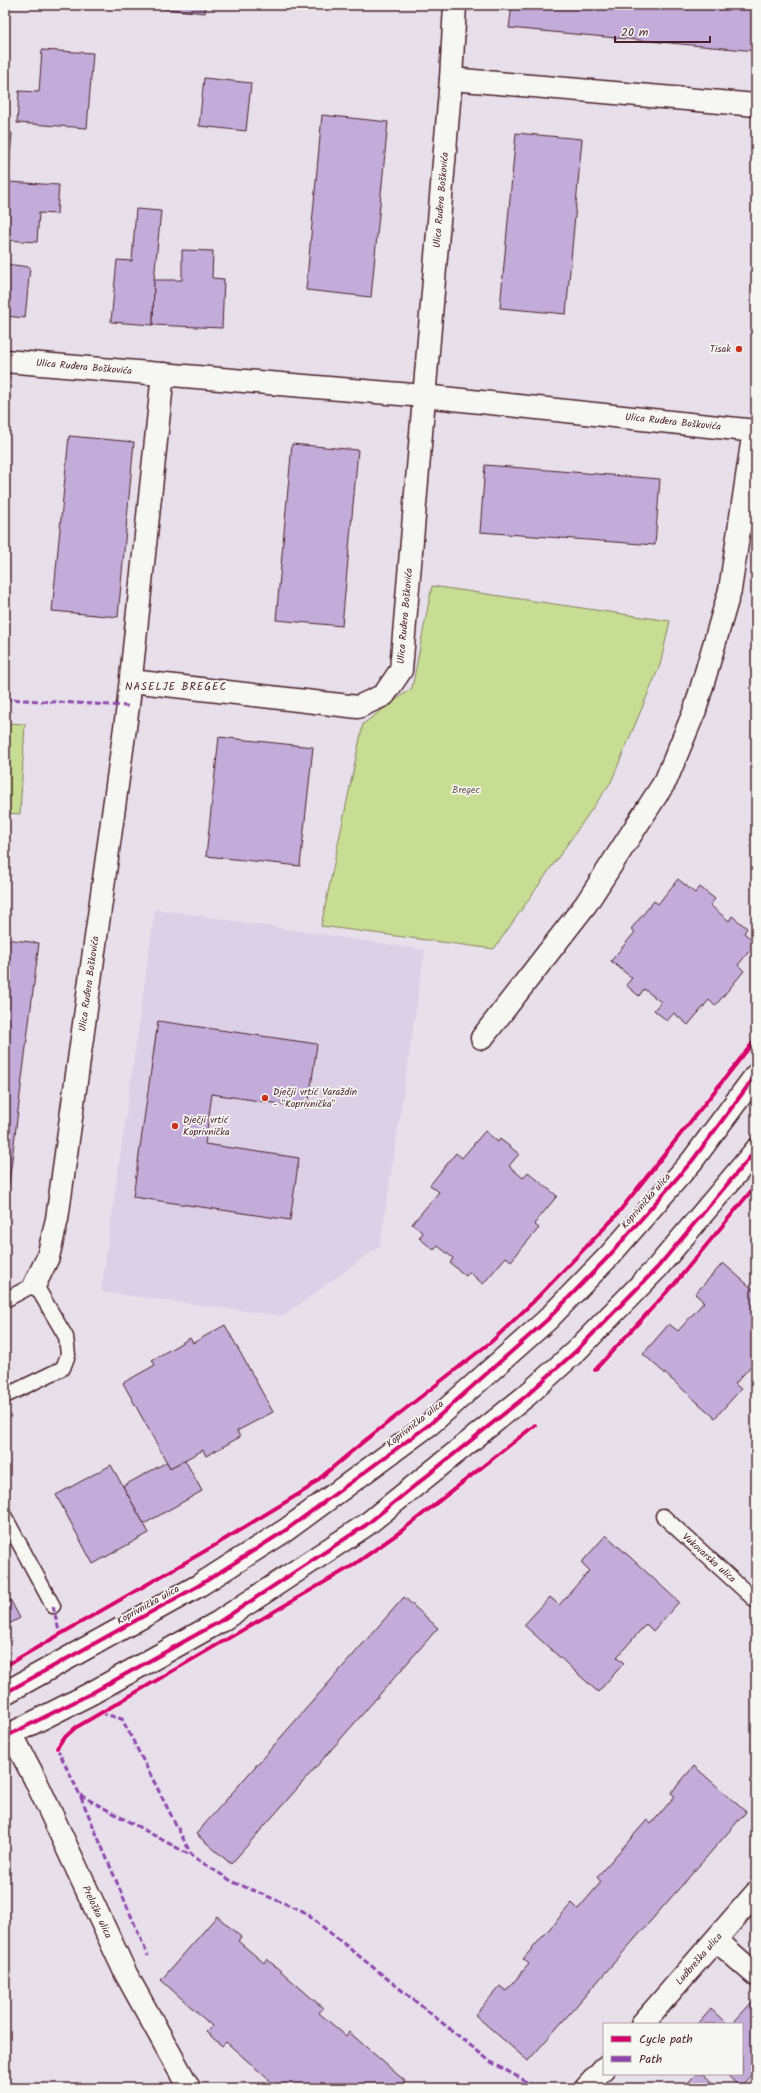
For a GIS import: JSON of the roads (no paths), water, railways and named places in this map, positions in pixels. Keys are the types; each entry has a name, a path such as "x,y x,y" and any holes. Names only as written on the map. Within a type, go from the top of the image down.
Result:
{"street":[{"name":"Ulica Ruđera Boškovića","path":"131,681 358,707 384,695 401,670 456,5"},
{"path":"451,79 756,105"},
{"name":"Ulica Ruđera Boškovića","path":"5,360 756,426"},
{"name":"Ulica Ruđera Boškovića","path":"35,1284 48,1257 57,1220 131,681 163,374"},
{"path":"482,1038 586,904 666,780 695,710 730,590 756,426"},
{"name":"Koprivnička ulica","path":"5,1693 198,1586 286,1530 430,1424 547,1320 609,1256 692,1162 756,1075"},
{"path":"8,1735 90,1694 219,1622 366,1525 526,1396 576,1351 657,1268 756,1150"},
{"name":"Preloška ulica","path":"8,1735 35,1779 126,1974 189,2088"},
{"name":"Ludbreška ulica","path":"643,2023 756,1893"},
{"path":"716,1940 756,1975"},
{"path":"586,2088 603,2069"}],"lane":[{"path":"5,1300 35,1284 66,1337 68,1355 63,1368 5,1396"},
{"name":"Vukovarska ulica","path":"663,1516 756,1601"},
{"path":"5,1517 53,1606"}],"place":[{"name":"Tisak","path":"739,349"},
{"name":"Dječji vrtić Varaždin - \"Koprivnička\"","path":"265,1098"},
{"name":"Dječji vrtić Koprivnička","path":"175,1126"}],"district":[{"name":"NASELJE BREGEC","path":"176,687"}],"park label":[{"name":"Bregec","path":"466,790"}]}
